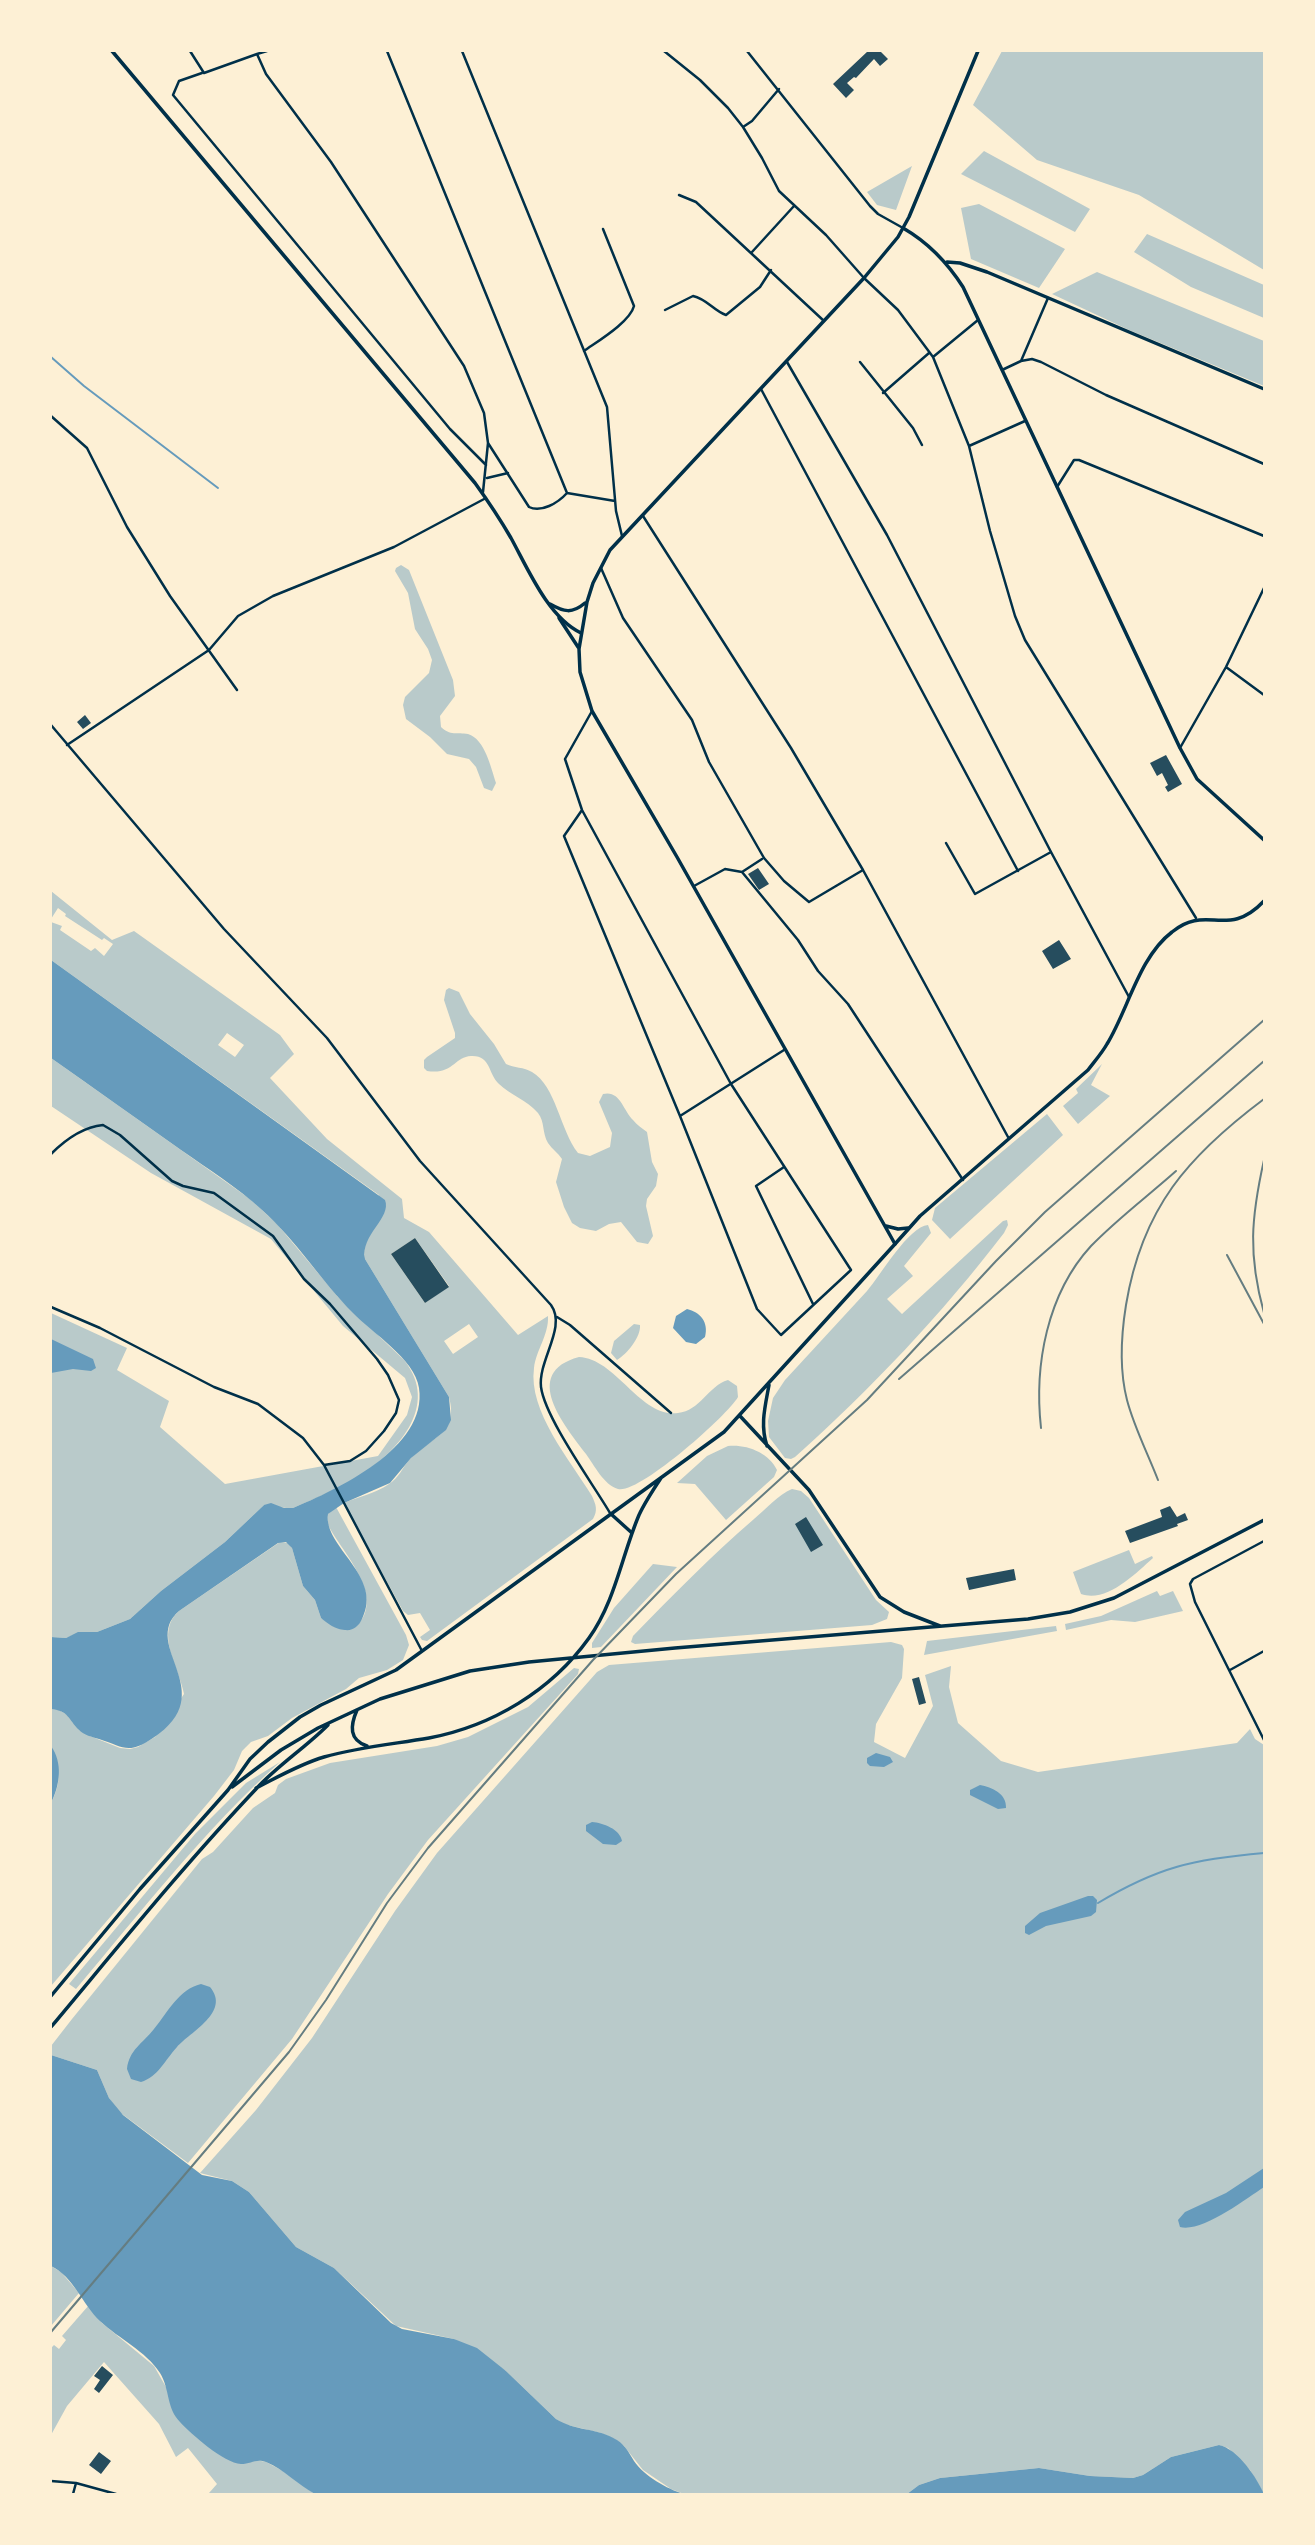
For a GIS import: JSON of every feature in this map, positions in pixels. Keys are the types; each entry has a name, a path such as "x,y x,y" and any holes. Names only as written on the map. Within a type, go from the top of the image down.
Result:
{"main road":[{"path":"112,51 484,496 539,589 579,649"},
{"path":"895,1244 694,886 592,711 580,672 579,649 587,602 600,567 622,536 885,255 903,228 921,192 978,51"},
{"path":"903,228 916,235 947,262 963,287 1180,748 1198,779 1264,840"},
{"path":"947,262 960,263 987,272 1264,389"},
{"path":"550,604 568,612 577,610 587,602"},
{"path":"559,618 581,633"},
{"path":"51,1996 228,1790 250,1759 268,1742 300,1717 396,1670 724,1432 908,1228 1088,1070 1108,1043 1129,997 1159,945 1170,933 1196,918 1232,922 1241,919 1256,910 1264,901"},
{"path":"886,1226 908,1228"},
{"path":"768,1449 762,1420 769,1383"},
{"path":"740,1416 809,1490 880,1597 904,1612 942,1627"},
{"path":"256,1788 323,1758 369,1747 430,1738 474,1726 497,1716 541,1687 582,1648 597,1625 640,1514 662,1476"},
{"path":"610,1513 632,1534"},
{"path":"228,1790 303,1735 357,1709 450,1676 529,1661 1028,1619 1088,1608 1126,1592 1264,1520"},
{"path":"357,1709 352,1733 356,1741 369,1747"},
{"path":"51,2027 256,1788 331,1723"}],"street":[{"path":"190,51 204,73"},
{"path":"267,51 178,81 173,95 450,429 486,465"},
{"path":"387,51 567,493"},
{"path":"462,51 610,418 615,501 622,536"},
{"path":"664,51 699,80 743,127 779,191 826,235 864,278 898,310 933,357 970,446 993,543 1025,640 1196,918"},
{"path":"747,51 870,206 878,215 903,228"},
{"path":"67,745 209,650 238,616 273,596 394,547 484,496 488,443 484,413 464,366 331,162 266,74 257,54"},
{"path":"743,127 752,121 779,89"},
{"path":"679,195 696,202 824,321"},
{"path":"752,252 794,206"},
{"path":"584,351 621,323 633,311 634,306 603,229"},
{"path":"665,310 693,296 707,301 726,315 760,286 771,270"},
{"path":"1021,361 1048,298"},
{"path":"933,357 978,320"},
{"path":"883,393 929,353"},
{"path":"1002,370 1021,361 1032,359 1041,362 1106,395 1264,464"},
{"path":"787,361 887,535 1129,997"},
{"path":"860,362 912,428 922,445"},
{"path":"761,388 1018,871"},
{"path":"51,416 87,448 127,527 170,596 237,690"},
{"path":"970,446 1025,421"},
{"path":"488,443 532,509 544,508 567,493 615,501"},
{"path":"1057,487 1074,460 1079,460 1264,536"},
{"path":"486,479 508,473"},
{"path":"642,514 791,748 863,870 1010,1140"},
{"path":"600,567 623,618 692,720 709,762 764,858 784,881 809,901 863,870"},
{"path":"1180,748 1226,667 1264,588"},
{"path":"1226,667 1264,695"},
{"path":"582,810 564,836 757,1309 781,1335 851,1270 731,1084 582,810 565,759 592,711"},
{"path":"51,726 224,929 327,1038 420,1161 529,1279 551,1305 557,1317 570,1325 671,1413"},
{"path":"946,843 975,894 1051,852"},
{"path":"742,872 764,858"},
{"path":"694,886 725,869 742,872 798,940 818,971 848,1004 963,1180"},
{"path":"680,1115 784,1050"},
{"path":"51,1154 69,1138 84,1130 103,1125 121,1135 172,1181 214,1192 273,1236 304,1279 330,1304 377,1359 388,1375 399,1400 396,1413 366,1451 350,1461 324,1465"},
{"path":"784,1167 757,1186 813,1304"},
{"path":"51,1307 139,1347 214,1387 258,1404 303,1438 324,1465 422,1651"},
{"path":"557,1317 542,1366 542,1395 551,1416 610,1513"},
{"path":"1264,1541 1193,1579 1190,1584 1264,1740"},
{"path":"1230,1670 1264,1651"},
{"path":"51,2481 76,2483 116,2494"},
{"path":"73,2494 76,2483"}],"shaded area":[{"path":"1002,51 1264,51 1264,270 1139,195 1037,160 973,105"},
{"path":"984,151 1090,209 1075,232 961,174"},
{"path":"912,166 896,210 877,205 867,192"},
{"path":"979,204 1065,249 1039,288 971,259 961,208"},
{"path":"1147,234 1264,285 1264,318 1191,287 1134,252"},
{"path":"1097,272 1264,341 1264,386 1129,330 1052,294"},
{"path":"401,565 409,570 453,680 455,696 440,716 441,727 451,733 468,734 479,742 487,755 496,783 492,791 484,788 476,767 469,759 447,754 406,719 403,705 405,697 429,673 432,660 415,629 408,593 395,571"},
{"path":"51,891 112,940 134,931 280,1035 294,1054 270,1078 327,1139 402,1199 404,1218 429,1232 518,1335 548,1316 547,1330 534,1368 537,1401 552,1435 592,1496 596,1508 595,1516 427,1641 420,1637 430,1630 420,1613 408,1615 403,1611 344,1503 392,1482 418,1451 441,1434 450,1419 449,1397 365,1259 364,1247 379,1195 51,960 51,922 62,926 60,930 91,951 95,948 104,956 113,944 65,916 58,908 51,919","holes":["227,1033 244,1045 235,1057 218,1045","415,1238 449,1286 425,1303 391,1254","469,1324 478,1337 453,1354 444,1341"]},
{"path":"449,988 459,992 470,1014 506,1064 529,1070 547,1087 578,1153 590,1156 610,1147 612,1133 599,1102 603,1094 617,1098 635,1122 647,1132 652,1162 658,1174 656,1186 647,1199 646,1206 653,1236 648,1244 637,1242 621,1222 609,1224 596,1231 580,1228 572,1223 556,1182 562,1159 548,1143 540,1116 495,1080 486,1062 471,1056 436,1072 424,1068 424,1060 427,1057 455,1038 444,1000"},
{"path":"51,1058 250,1199 277,1224 338,1297 404,1360 414,1377 418,1394 416,1411 409,1427 399,1442 371,1468 341,1486 293,1508 264,1505 225,1542 161,1591 130,1619 97,1632 81,1632 66,1638 51,1637 51,1313 127,1348 117,1370 169,1401 160,1427 225,1484 378,1456 407,1415 412,1397 405,1378 343,1326 271,1239 151,1173 51,1106"},
{"path":"1102,1064 1091,1085 1110,1096 1078,1124 1063,1106 1078,1093 1076,1089"},
{"path":"1047,1114 1063,1135 950,1239 932,1220 935,1208"},
{"path":"1007,1220 1004,1233 956,1293 905,1350 795,1457 785,1458 769,1437 768,1421 773,1398 785,1380 867,1291 904,1242 920,1228 928,1225 931,1233 904,1266 913,1276 887,1299 902,1314"},
{"path":"634,1324 640,1325 636,1340 617,1360 611,1353 614,1341"},
{"path":"579,1357 593,1360 605,1367 640,1398 664,1412 678,1413 692,1408 715,1387 728,1380 737,1386 738,1397 700,1436 662,1468 628,1488 618,1489 600,1474 552,1401 552,1375 562,1365"},
{"path":"728,1446 757,1451 769,1459 777,1470 774,1477 726,1520 695,1484 677,1483 707,1456"},
{"path":"792,1489 801,1491 809,1498 876,1600 889,1612 887,1619 872,1625 635,1644 631,1642 633,1636 707,1562 772,1503"},
{"path":"336,1507 406,1635 409,1645 403,1660 387,1670 359,1678 346,1689 292,1718 268,1736 251,1742 242,1751 234,1770 214,1796 51,1986 51,1803 58,1779 50,1739 51,1709 71,1717 79,1730 120,1748 138,1747 155,1737 184,1694 168,1640 172,1620 179,1611 280,1542 288,1543 292,1548 303,1586 315,1600 321,1618 342,1630 356,1627 364,1615 367,1602 365,1589 352,1562 328,1525 328,1514"},
{"path":"1129,1550 1135,1564 1152,1556 1153,1558 1110,1591 1091,1596 1081,1594 1073,1572"},
{"path":"653,1564 677,1567 601,1647 592,1648 592,1643 614,1608"},
{"path":"1157,1591 1160,1596 1173,1591 1183,1611 1135,1622 1111,1620 1066,1630 1065,1624 1101,1616"},
{"path":"1056,1626 1057,1631 924,1655 927,1641"},
{"path":"891,1642 902,1645 904,1649 902,1678 876,1724 874,1742 905,1758 933,1706 925,1675 951,1666 949,1687 958,1723 1001,1761 1038,1772 1237,1743 1250,1729 1255,1739 1264,1745 1264,2494 1250,2470 1228,2448 1219,2445 1171,2457 1143,2475 1133,2478 1090,2476 1039,2468 940,2478 919,2485 907,2494 684,2494 671,2489 643,2470 615,2439 563,2424 506,2371 454,2339 396,2326 334,2268 296,2247 249,2192 232,2181 200,2173 256,2110 312,2038 395,1911 437,1853 597,1672 609,1665"},
{"path":"574,1668 579,1669 578,1674 428,1840 388,1894 292,2039 188,2163 118,2111 97,2070 51,2055 51,2046 202,1859 213,1852 253,1808 275,1793 278,1785 286,1779 330,1763 437,1746 468,1737 528,1707"},
{"path":"280,1762 199,1843 76,1989 69,1984 195,1834 246,1783"},
{"path":"51,2266 61,2272 79,2293 51,2326"},
{"path":"89,2305 102,2323 154,2366 166,2387 218,2453 240,2463 256,2460 266,2462 315,2494 209,2493 217,2484 188,2448 176,2457 159,2424 104,2362 67,2406 51,2435 51,2348 54,2345 59,2349 66,2340 62,2336"}],"water":[{"path":"51,960 385,1200 384,1213 367,1242 365,1259 449,1397 451,1420 446,1430 411,1458 390,1483 344,1503 328,1514 334,1538 360,1576 365,1589 367,1603 357,1626 351,1630 342,1630 321,1618 315,1600 303,1586 292,1548 286,1542 278,1543 179,1611 169,1625 168,1639 181,1687 181,1704 173,1721 153,1738 132,1748 120,1747 86,1735 65,1714 51,1709 51,1637 66,1638 78,1632 97,1632 130,1619 161,1591 225,1542 264,1505 271,1503 293,1508 332,1490 376,1464 409,1430 418,1410 419,1388 410,1367 392,1347 353,1313 262,1210 222,1178 51,1058"},
{"path":"687,1309 699,1315 706,1327 705,1337 696,1344 686,1342 673,1328 676,1316"},
{"path":"51,1339 93,1359 96,1368 91,1371 73,1369 51,1373"},
{"path":"51,1746 59,1774 51,1803"},
{"path":"876,1753 890,1757 893,1762 884,1767 870,1766 867,1758"},
{"path":"980,1785 994,1789 1001,1795 1006,1808 998,1809 970,1795 970,1790"},
{"path":"592,1822 615,1830 622,1841 616,1845 603,1844 586,1831 586,1825"},
{"path":"1088,1896 1097,1900 1096,1912 1091,1916 1046,1926 1029,1935 1025,1933 1025,1926 1040,1913"},
{"path":"201,1984 210,1987 215,1996 216,2005 212,2013 152,2076 141,2082 131,2079 127,2069 134,2052 180,1996"},
{"path":"51,2055 97,2070 109,2098 123,2115 202,2175 232,2181 249,2192 296,2247 334,2268 391,2323 402,2329 454,2339 477,2348 506,2371 556,2419 617,2440 638,2467 650,2477 684,2494 315,2494 266,2462 241,2464 226,2459 208,2447 176,2417 163,2379 154,2365 100,2321 66,2277 51,2266"},
{"path":"1264,2168 1264,2187 1211,2220 1199,2225 1180,2227 1178,2220 1185,2212 1226,2193"},
{"path":"1219,2445 1240,2458 1264,2494 907,2494 919,2485 940,2478 1039,2468 1090,2476 1133,2478 1143,2475 1171,2457"}],"building":[{"path":"868,51 880,51 888,59 880,66 874,59 856,78 847,83 854,90 846,98 833,84"},
{"path":"85,715 91,723 83,729 77,722"},
{"path":"1166,755 1182,784 1168,792 1165,787 1168,785 1162,773 1157,776 1150,763"},
{"path":"758,868 769,884 759,890 748,874"},
{"path":"1059,940 1071,959 1053,969 1042,951"},
{"path":"415,1238 449,1287 425,1303 391,1254"},
{"path":"1170,1506 1177,1517 1185,1513 1188,1520 1130,1543 1125,1531 1162,1517 1160,1510"},
{"path":"806,1517 823,1545 811,1552 795,1524"},
{"path":"1014,1569 1016,1580 969,1590 966,1578"},
{"path":"919,1677 926,1703 919,1705 912,1679"},
{"path":"102,2366 113,2375 99,2393 94,2389 100,2380 94,2376"},
{"path":"99,2452 111,2461 101,2474 89,2465"}],"waterway":[{"path":"51,357 84,386 218,488"},
{"path":"1098,1903 1139,1881 1177,1867 1217,1858 1264,1853"}],"railway":[{"path":"51,2332 289,2052 326,2000 387,1903 428,1848 593,1660 676,1574 867,1400 1045,1212 1264,1020"},
{"path":"899,1379 1264,1061"},
{"path":"1158,1480 1137,1430 1124,1388 1123,1329 1133,1271 1157,1212 1173,1187 1213,1142 1264,1099"},
{"path":"1264,1160 1256,1200 1253,1237 1255,1273 1264,1313"},
{"path":"1041,1428 1039,1404 1042,1355 1054,1308 1064,1286 1091,1246 1176,1171"},
{"path":"1227,1255 1264,1324"}]}
